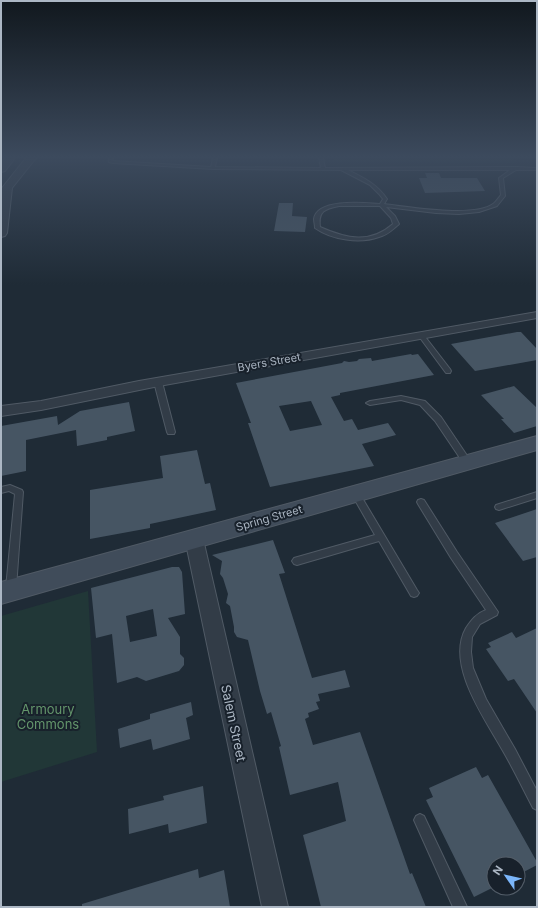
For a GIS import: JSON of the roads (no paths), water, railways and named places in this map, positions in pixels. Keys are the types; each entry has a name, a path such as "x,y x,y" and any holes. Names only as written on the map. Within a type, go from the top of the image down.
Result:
{"main road":[{"name":"Spring Street","path":"6,592 537,443"}],"street":[{"path":"1,233 3,203"},
{"name":"Byers Street","path":"1,411 49,404 158,382 421,335 536,317"},
{"name":"Salem Street","path":"194,539 275,907"}],"lane":[{"path":"381,205 383,200"},
{"path":"381,205 393,217 396,224 389,231 369,239 354,240 334,235 318,228 315,221 318,214 327,208 338,204 352,203 381,205 424,212 477,211 493,207 501,200"},
{"path":"421,335 448,371"},
{"path":"158,382 171,432"},
{"path":"370,402 401,398 422,403 438,419 467,462"},
{"path":"1,490 10,488 18,492 6,592"},
{"path":"355,493 414,593"},
{"path":"499,508 537,495"},
{"path":"421,502 454,555 493,612 475,622 468,634 466,651 469,671 478,695 537,804"},
{"path":"297,561 381,537"},
{"path":"420,820 460,907"}],"park label":[{"name":"Armoury Commons","path":"48,716"}]}
